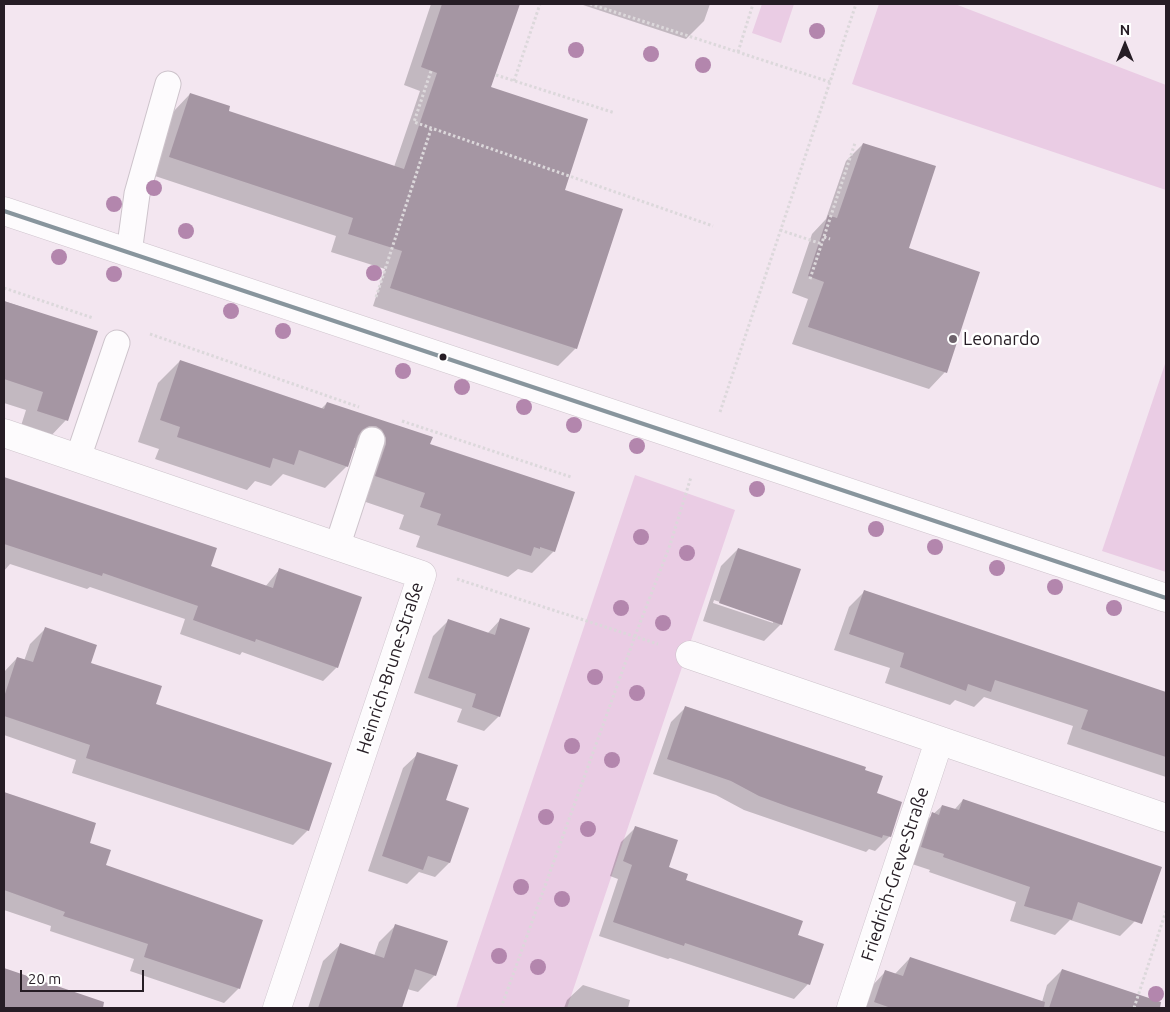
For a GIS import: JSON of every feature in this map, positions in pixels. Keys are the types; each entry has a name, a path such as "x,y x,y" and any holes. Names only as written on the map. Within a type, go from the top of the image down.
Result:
{"street":[{"path":"4,211 1166,598"},
{"name":"Heinrich-Brune-Straße","path":"4,433 422,575 277,1008"},
{"path":"690,655 1166,818"},
{"name":"Friedrich-Greve-Straße","path":"851,1008 939,741"}],"lane":[{"path":"130,253 137,194 168,84"},
{"path":"78,458 117,343"},
{"path":"337,546 372,440"}],"path":[{"path":"514,81 540,4"},
{"path":"590,4 830,82"},
{"path":"738,52 753,4"},
{"path":"718,417 856,4"},
{"path":"431,71 414,122 713,226"},
{"path":"496,75 615,113"},
{"path":"376,296 430,129"},
{"path":"810,279 854,143"},
{"path":"780,230 822,244"},
{"path":"824,237 830,239"},
{"path":"4,288 107,323 102,338 144,352 149,333 369,411 361,436 383,444 391,418 571,477"},
{"path":"501,1008 635,636 670,545 692,475"},
{"path":"422,575 453,578 635,636"},
{"path":"1134,1008 1166,911"}],"shaded area":[{"path":"762,4 794,4 781,43 752,33"},
{"path":"879,4 955,4 1166,85 1166,190 852,84"},
{"path":"1166,361 1166,572 1102,551"},
{"path":"635,475 735,510 567,1008 456,1008"}],"building":[{"path":"442,4 520,4 491,87 588,119 565,190 623,209 577,349 390,288 402,251 348,234 353,218 169,157 190,93 230,106 229,111 404,169 437,73 421,67"},
{"path":"863,143 936,166 909,248 980,272 947,373 808,327 824,282 808,276 828,215 837,218"},
{"path":"4,301 98,331 68,421 37,411 43,392 4,379"},
{"path":"180,360 324,409 327,402 433,437 430,444 575,492 555,552 534,547 531,556 437,525 441,514 420,507 425,493 375,476 386,444 386,438 382,430 376,426 369,426 362,430 358,436 348,467 299,450 294,465 273,458 270,468 177,437 180,427 160,420"},
{"path":"4,477 217,548 211,566 273,588 279,568 362,597 338,668 256,639 255,642 193,620 198,606 103,573 102,576 4,544"},
{"path":"738,548 801,569 782,625 719,603"},
{"path":"864,590 1166,692 1166,757 1081,729 1088,710 995,680 991,692 968,684 966,691 900,667 904,653 849,634"},
{"path":"500,618 530,628 500,717 472,707 476,694 428,678 448,619 495,635"},
{"path":"45,627 97,645 91,663 162,686 156,704 332,763 309,831 86,758 90,745 4,716 4,697 17,657 33,662"},
{"path":"685,706 866,767 865,770 883,776 877,793 902,802 891,837 883,835 882,838 789,807 759,796 731,781 667,759"},
{"path":"417,752 458,765 446,800 469,808 450,863 428,856 423,870 382,856"},
{"path":"4,792 96,823 90,843 111,850 106,865 263,920 240,989 144,957 148,944 63,916 65,912 4,890"},
{"path":"963,799 1162,867 1142,924 1078,902 1072,920 1024,906 1030,887 943,857 944,854 921,847 932,812 939,815 942,805 959,810"},
{"path":"635,826 678,840 669,867 688,874 686,880 803,921 798,935 824,944 810,985 685,943 684,946 613,922 632,865 623,861"},
{"path":"395,924 448,941 436,976 415,969 402,1008 318,1008 340,943 384,958"},
{"path":"910,957 1045,1002 1044,1008 891,1008 874,1002 885,970 903,976"},
{"path":"4,968 104,1002 103,1008 4,1008"},
{"path":"1062,969 1161,1002 1160,1008 1049,1008"}],"transit line":[{"path":"4,211 1166,598"}],"place":[{"name":"Leonardo","path":"953,339"}]}
